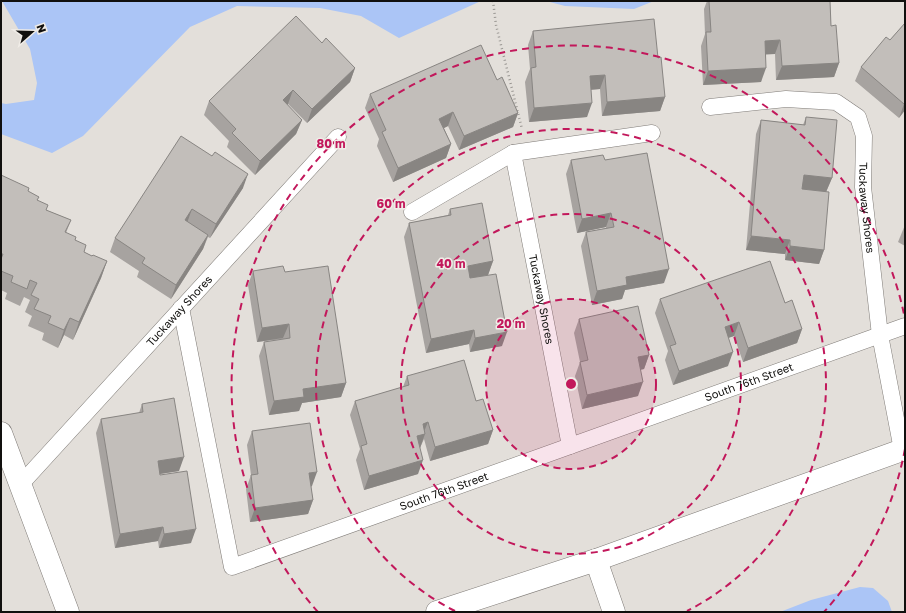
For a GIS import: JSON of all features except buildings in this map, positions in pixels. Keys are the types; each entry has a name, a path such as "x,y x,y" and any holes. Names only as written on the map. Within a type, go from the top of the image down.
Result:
{"main road":[{"path":"1,433 68,612"},
{"path":"437,612 596,560 903,450"},
{"path":"596,560 614,612"}],"lane":[{"name":"Tuckaway Shores","path":"710,107 786,99 836,102 858,117 864,136 863,187 880,335 903,450"},
{"path":"412,212 520,152 652,133"},
{"name":"Tuckaway Shores","path":"20,485 338,137"},
{"name":"Tuckaway Shores","path":"520,152 570,446"},
{"name":"South 76th Street","path":"181,308 232,567 905,326"}],"path":[{"path":"493,1 520,152"}],"water":[{"path":"2,1 481,1 399,38 361,16 320,8 237,6 190,27 83,136 52,153 1,134 1,103 6,104 34,100 37,83 30,49"},
{"path":"546,1 654,1 634,9 565,6"},
{"path":"860,587 873,588 888,601 892,612 780,612 811,600"}]}
